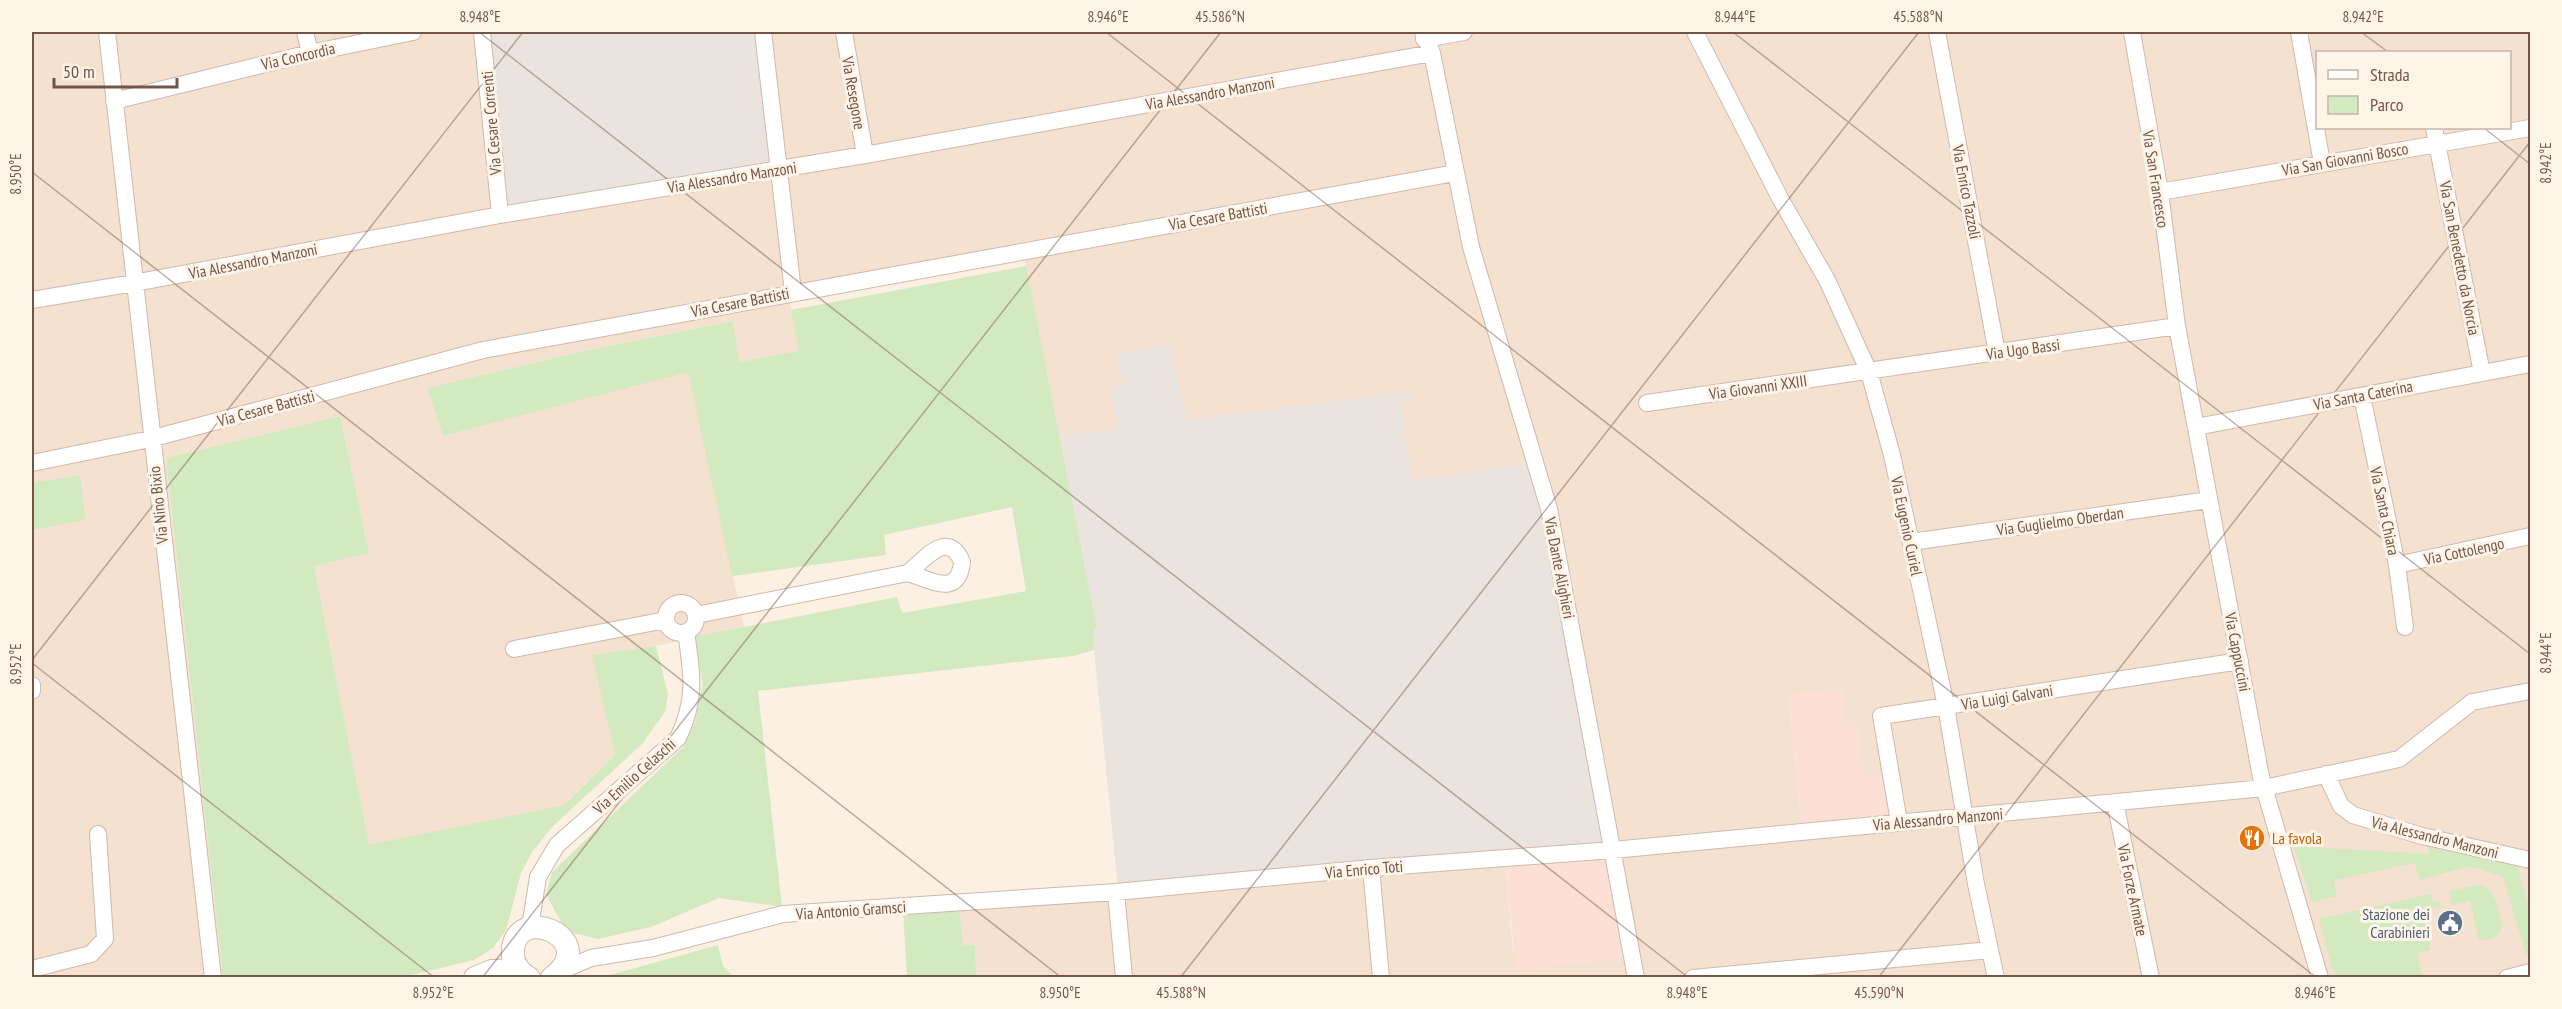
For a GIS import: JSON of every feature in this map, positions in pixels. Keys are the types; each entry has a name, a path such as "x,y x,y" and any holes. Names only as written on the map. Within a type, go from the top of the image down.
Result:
{"street":[{"name":"Via Nino Bixio","path":"107,32 150,439 213,978"},
{"path":"305,32 310,53"},
{"name":"Via Concordia","path":"114,101 310,53 413,32"},
{"name":"Via Cesare Correnti","path":"482,32 500,215"},
{"path":"763,32 793,292"},
{"name":"Via Resegone","path":"844,32 865,155"},
{"name":"Via Alessandro Manzoni","path":"32,300 500,215 865,155 1464,32"},
{"name":"Via Eugenio Curiel","path":"1695,32 1781,200 1827,280 1869,372 1892,455 1946,706 1964,816 1996,978"},
{"name":"Via Enrico Tazzoli","path":"1937,32 1997,353"},
{"name":"Via San Francesco","path":"2132,32 2160,192 2177,326"},
{"path":"2299,32 2316,129"},
{"name":"Via Dante Alighieri","path":"1426,41 1471,247 1549,509 1635,978"},
{"name":"Via San Giovanni Bosco","path":"2160,192 2322,163 2436,135 2530,128"},
{"path":"2316,129 2322,163"},
{"name":"Via San Benedetto da Norcia","path":"2436,135 2482,373"},
{"name":"Via Cesare Battisti","path":"32,463 150,439 483,350 1454,169"},
{"name":"Via Ugo Bassi","path":"1869,372 2177,326"},
{"name":"Via Cappuccini","path":"2177,326 2264,788 2320,976"},
{"name":"Via Santa Caterina","path":"2196,427 2530,364"},
{"name":"Via Giovanni XXIII","path":"1647,403 1869,372"},
{"name":"Via Santa Chiara","path":"2362,396 2397,565 2405,627"},
{"name":"Via Guglielmo Oberdan","path":"1911,542 2210,500"},
{"name":"Via Cottolengo","path":"2397,565 2530,536"},
{"path":"696,615 908,573"},
{"path":"680,603 689,605 696,615 694,626 681,633 671,629 666,620 668,610 680,603"},
{"path":"514,649 666,620"},
{"name":"Via Emilio Celaschi","path":"538,927 534,902 538,877 557,845 678,738 686,722 693,682 686,632"},
{"name":"Via Luigi Galvani","path":"1899,822 1881,716 2240,661"},
{"path":"32,685 32,691"},
{"name":"Via Alessandro Manzoni","path":"1613,849 2264,788 2399,759 2472,702 2530,691"},
{"name":"Via Alessandro Manzoni","path":"2326,774 2341,806 2353,815 2422,836 2530,860"},
{"name":"Via Forze Armate","path":"2115,802 2151,978"},
{"path":"32,969 91,954 105,939 98,834"},
{"name":"Via Enrico Toti","path":"1116,892 1371,868 1613,849"},
{"path":"1371,868 1381,978"},
{"path":"1116,892 1124,978"},
{"name":"Via Antonio Gramsci","path":"556,974 591,958 653,948 783,914 1116,892"},
{"path":"484,974 520,966 519,936 538,927 558,932 566,944 591,958"},
{"name":"Via Antonio Gramsci","path":"556,974 567,958 566,944"},
{"path":"1693,978 1990,950"},
{"path":"2507,978 2530,972"}],"shaded area":[{"path":"32,32 482,32 776,167 791,310 800,351 739,362 732,321 584,351 427,388 443,436 688,371 744,627 656,646 593,655 615,755 564,805 369,846 314,566 369,553 340,416 166,458 223,977 32,977"},
{"path":"482,32 759,32 776,167 503,211"},
{"path":"765,32 1462,32 1424,39 1452,172 795,289"},
{"path":"1469,32 2128,32 2260,784 1896,820 1865,776 1856,721 1846,721 1842,688 1788,696 1802,829 1616,845 1553,509 1474,247 1431,40"},
{"path":"2135,32 2530,32 2530,969 2493,978 2327,978 2266,783 2212,498"},
{"path":"1453,176 1532,462 1412,480 1401,402 1409,391 1187,420 1170,344 1152,348 1123,386 1110,389 1118,429 1059,436 1023,253"},
{"path":"1170,344 1187,420 1409,391 1411,401 1401,403 1412,480 1532,462 1609,846 1118,889 1094,650 1094,628 1097,628 1059,436 1118,429 1110,389 1122,386 1116,354"},
{"path":"1842,688 1846,721 1856,720 1865,775 1887,773 1896,820 1802,829 1788,695"},
{"path":"2261,792 2318,977 1639,977 1617,852"},
{"path":"1611,852 1630,958 1516,970 1505,861"},
{"path":"1505,861 1513,951 1630,958 1633,977 976,977 975,945 963,945 959,907"}],"green space":[{"path":"1026,266 1097,628 1094,629 1094,650 1073,656 758,691 782,907 719,898 651,927 598,939 574,933 562,924 546,894 552,872 683,747 695,722 703,683 693,637 897,597 902,613 1026,591 1012,507 884,535 886,555 732,576 688,372 443,436 427,388 584,351 733,321 739,362 799,351 791,310"},
{"path":"340,416 369,553 314,566 369,845 564,805 615,755 592,655 656,646 668,694 665,712 642,744 552,827 532,852 521,873 506,930 493,948 474,960 403,977 223,977 166,458"},
{"path":"80,475 85,520 32,530 32,483"},
{"path":"2428,845 2517,864 2530,912 2530,953 2526,955 2503,877 2477,868 2466,867 2419,880 2415,863 2334,880 2337,896 2312,902 2293,846 2429,854"},
{"path":"2478,885 2485,887 2493,895 2502,928 2495,937 2479,941 2470,901 2452,905 2449,891"},
{"path":"2431,894 2433,902 2440,901 2441,907 2422,912 2431,950 2417,953 2422,976 2337,976 2332,968 2319,919"},
{"path":"959,907 963,945 975,945 976,977 907,977 903,911"},
{"path":"718,945 723,966 734,977 603,977"}],"place":[{"name":"La favola","path":"2252,838"},
{"name":"Stazione dei Carabinieri","path":"2450,923"}]}
